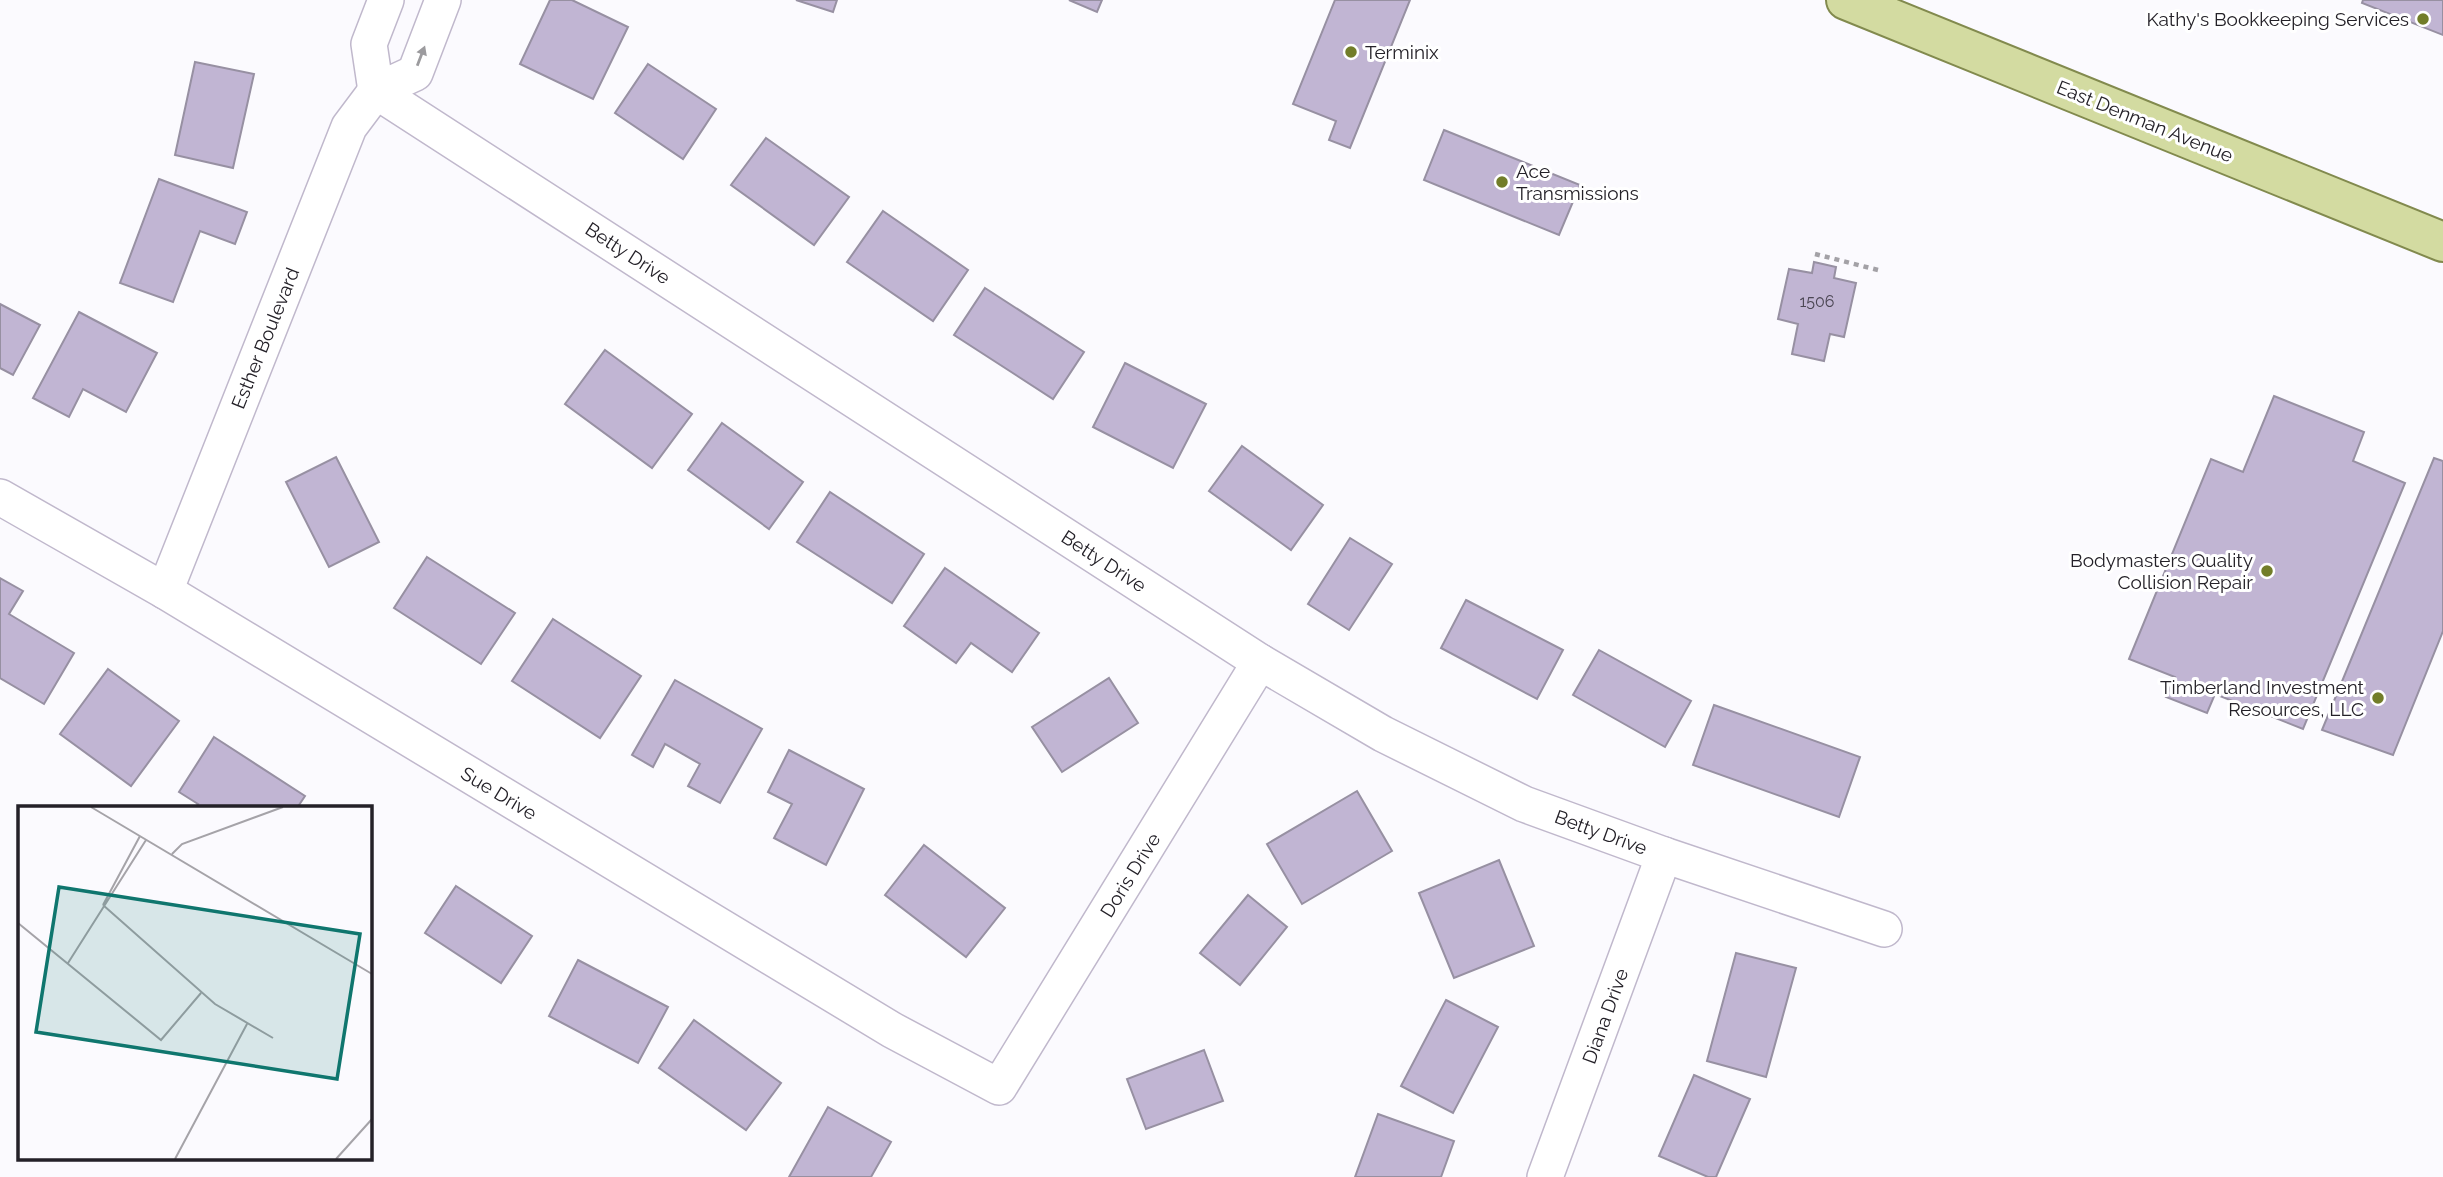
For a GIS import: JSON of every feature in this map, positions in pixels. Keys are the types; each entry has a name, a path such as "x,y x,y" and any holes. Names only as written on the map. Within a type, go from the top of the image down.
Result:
{"main road":[{"name":"East Denman Avenue","path":"1846,0 2443,242"}],"street":[{"path":"376,91 369,44 386,0"},
{"name":"Esther Boulevard","path":"165,591 349,127 376,91 415,73 443,0"},
{"name":"Betty Drive","path":"376,91 1260,662 1383,734 1524,804 1664,855 1884,929"},
{"name":"Sue Drive","path":"0,497 165,591 880,1022 999,1087"},
{"name":"Doris Drive","path":"999,1087 1260,662"},
{"name":"Diana Drive","path":"1545,1177 1664,855"}],"path":[{"path":"1815,254 1878,270"}],"building":[{"path":"550,0 572,0 628,27 593,99 520,64"},
{"path":"796,0 837,0 833,12"},
{"path":"1069,0 1102,0 1097,12"},
{"name":"Terminix","path":"1335,0 1410,0 1350,148 1329,140 1336,121 1293,104"},
{"name":"Kathy's Bookkeeping Services","path":"2363,0 2443,0 2443,35 2362,3"},
{"path":"195,62 254,74 233,168 175,155"},
{"path":"648,64 716,109 683,159 615,113"},
{"name":"Ace Transmissions","path":"1444,130 1580,185 1559,235 1424,180"},
{"path":"766,138 849,197 814,245 731,185"},
{"path":"159,179 247,212 235,244 200,231 173,302 120,283"},
{"path":"883,211 968,270 933,321 847,262"},
{"path":"1814,262 1836,267 1834,278 1856,283 1844,337 1830,334 1824,361 1792,354 1798,324 1778,319 1789,269 1812,273"},
{"path":"985,288 1084,352 1053,399 954,335"},
{"path":"0,304 40,325 13,375 0,368"},
{"path":"79,312 157,353 126,412 83,389 69,417 33,398"},
{"path":"605,350 692,414 652,468 565,404"},
{"path":"1125,363 1206,404 1173,468 1093,427"},
{"name":"Bodymasters Quality Collision Repair","path":"2274,396 2364,432 2353,461 2405,483 2303,729 2215,694 2207,713 2166,697 2175,677 2129,659 2211,459 2243,472"},
{"path":"722,423 803,482 769,529 688,470"},
{"path":"1242,446 1323,505 1291,550 1209,491"},
{"path":"336,457 379,542 329,567 286,482"},
{"path":"2434,458 2443,461 2443,631 2393,755 2322,730"},
{"path":"830,492 924,554 892,603 797,542"},
{"path":"1350,538 1392,564 1349,630 1308,604"},
{"path":"427,557 515,613 481,664 394,608"},
{"path":"945,568 1039,633 1012,672 971,643 956,663 904,626"},
{"path":"0,578 23,591 9,614 74,653 44,704 0,678"},
{"path":"1466,600 1563,650 1537,699 1441,648"},
{"path":"553,619 641,676 600,738 512,681"},
{"path":"1599,650 1691,701 1665,747 1573,695"},
{"path":"108,669 179,721 131,786 60,734"},
{"path":"1109,678 1138,723 1062,772 1032,727"},
{"path":"675,680 762,729 720,803 688,786 700,764 665,744 653,767 632,755"},
{"path":"1714,705 1860,757 1839,817 1693,765"},
{"path":"214,737 305,796 298,806 196,806 198,804 179,792"},
{"path":"789,750 864,789 826,865 774,838 792,804 768,792"},
{"path":"1357,791 1392,851 1302,904 1267,844"},
{"path":"924,845 1005,908 966,957 885,895"},
{"path":"1499,860 1534,946 1454,978 1419,893"},
{"path":"456,886 532,936 501,983 425,933"},
{"path":"1248,895 1287,927 1240,985 1200,953"},
{"path":"1736,953 1796,968 1766,1077 1707,1061"},
{"path":"578,960 668,1007 638,1063 549,1016"},
{"path":"1446,1000 1498,1027 1453,1113 1401,1086"},
{"path":"694,1020 781,1083 746,1130 659,1068"},
{"path":"1204,1050 1223,1101 1146,1129 1127,1079"},
{"path":"1694,1075 1750,1099 1716,1177 1708,1177 1659,1156"},
{"path":"828,1107 891,1142 871,1177 789,1177"},
{"path":"1378,1114 1454,1141 1441,1177 1355,1177"}],"place":[{"name":"Kathy's Bookkeeping Services","path":"2423,19"},
{"name":"Terminix","path":"1351,52"},
{"name":"Ace Transmissions","path":"1502,182"},
{"name":"Bodymasters Quality Collision Repair","path":"2267,571"},
{"name":"Timberland Investment Resources, LLC","path":"2378,698"}]}
